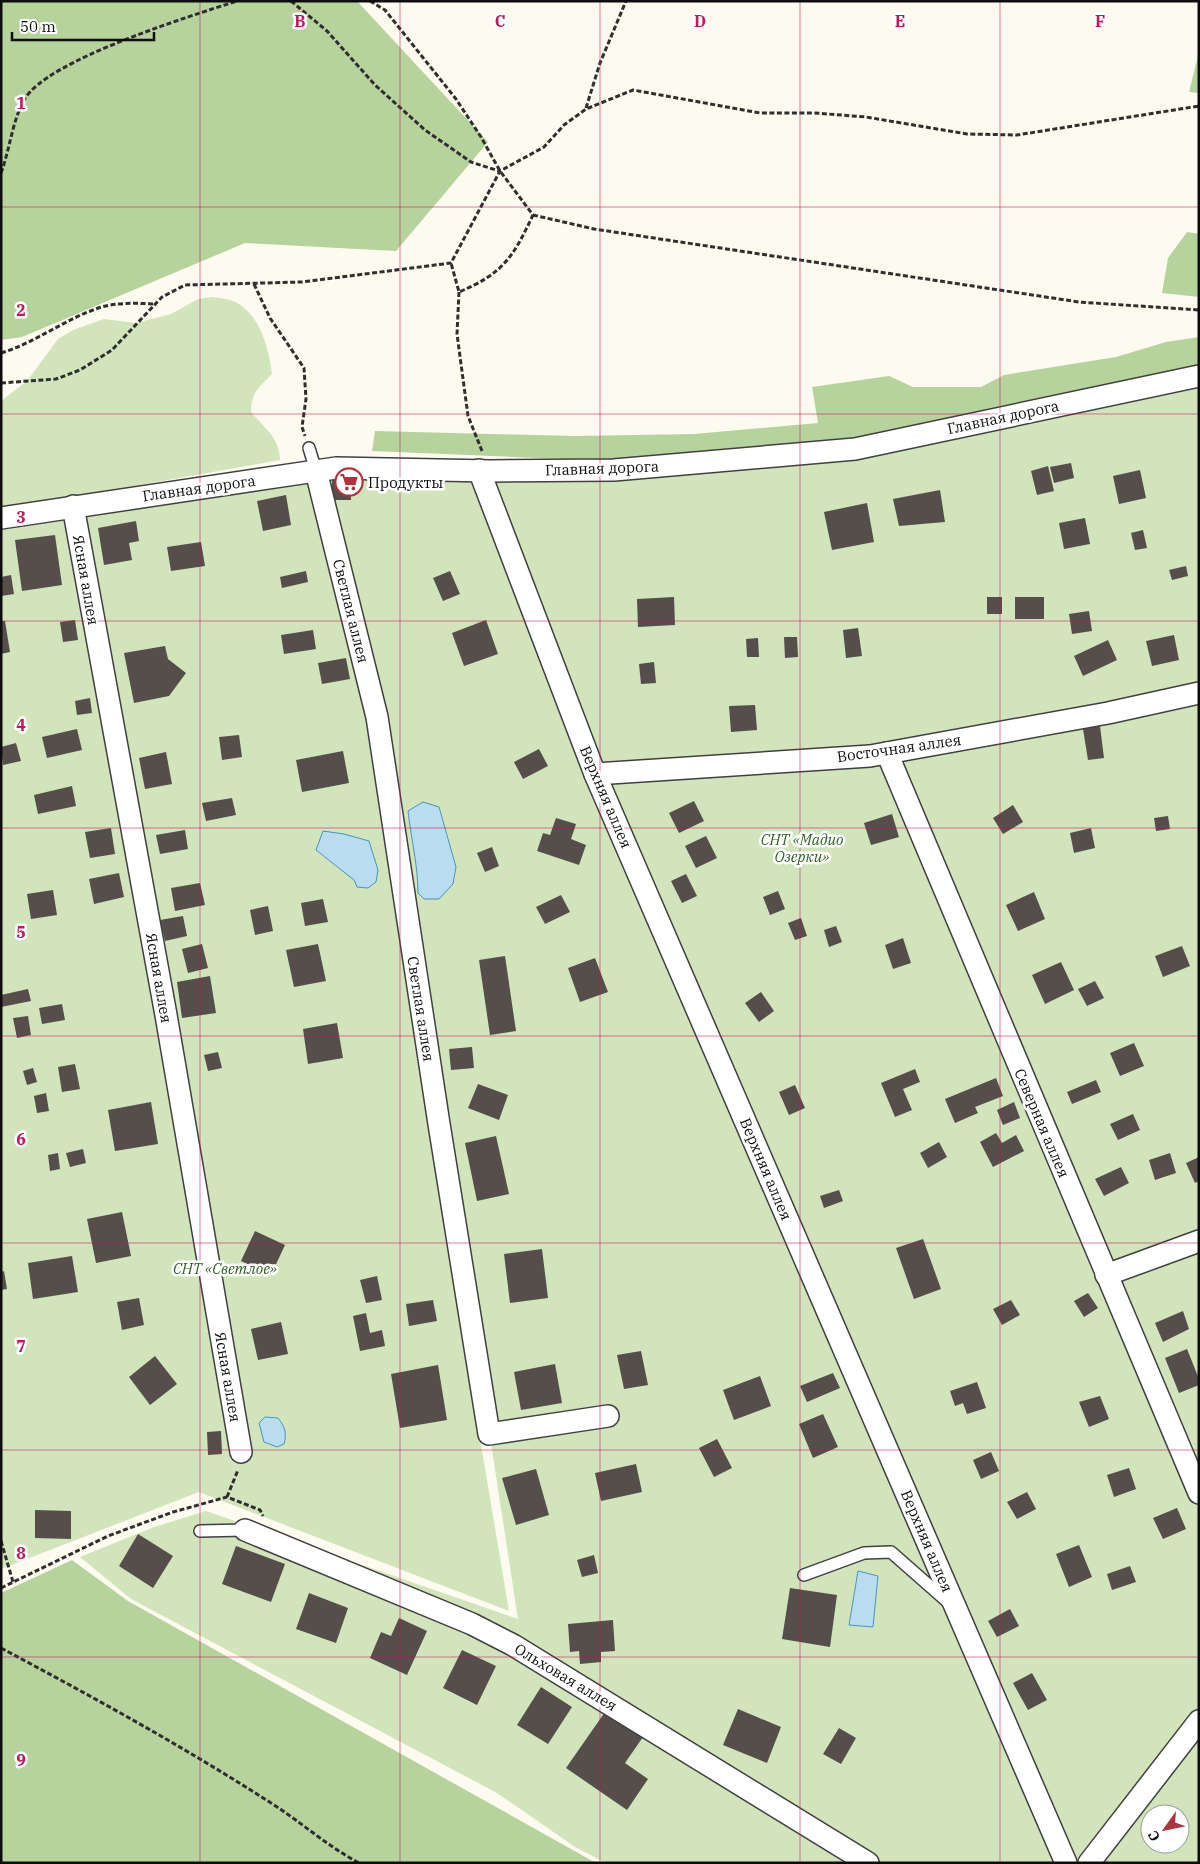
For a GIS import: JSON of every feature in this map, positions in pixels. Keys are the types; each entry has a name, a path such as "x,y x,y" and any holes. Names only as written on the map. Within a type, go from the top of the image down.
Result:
{"street":[{"name":"Главная дорога","path":"1,518 336,468 614,470 855,449 1199,376"},
{"name":"Светлая аллея","path":"316,470 377,717 439,1124 490,1434 608,1416"},
{"name":"Верхняя аллея","path":"485,470 595,774 1066,1863"},
{"name":"Ясная аллея","path":"73,506 168,1025 241,1452"},
{"name":"Восточная аллея","path":"595,774 870,756 1108,713 1199,693"},
{"name":"Северная аллея","path":"887,753 1199,1493"},
{"path":"1106,1275 1199,1241"},
{"name":"Ольховая аллея","path":"244,1530 472,1624 513,1645 868,1863"},
{"path":"1089,1863 1199,1721"}],"lane":[{"path":"308,448 316,470"},
{"path":"200,1531 244,1530"},
{"path":"804,1575 864,1553 891,1552 957,1610"}],"path":[{"path":"1,173 14,126 24,99 43,80 82,57 171,22 200,15 237,1"},
{"path":"291,1 327,32 375,85 425,130 471,162 500,171"},
{"path":"370,1 385,10 456,99 481,137 500,171 533,214 594,229 1079,302 1199,310"},
{"path":"586,109 600,63 626,1"},
{"path":"485,470 468,416 458,334 459,292 451,264 500,171 544,147 564,125 586,109 633,90 760,113 815,113 858,117 967,134 1017,135 1199,106"},
{"path":"459,292 482,283 506,264 516,250 533,214"},
{"path":"1,382 56,379 80,370 112,350 162,297 185,285 211,282 254,284 302,282 451,264"},
{"path":"254,284 270,318 304,368 306,399 302,427 308,448"},
{"path":"1,353 33,341 94,309 123,303 155,304"},
{"path":"227,1497 241,1464 241,1452"},
{"path":"1,1588 108,1536 173,1512 227,1497 260,1510"},
{"path":"1,1541 13,1582"},
{"path":"1,1648 94,1698 272,1804 358,1863"}],"green space":[{"path":"1,1 357,1 488,142 396,251 245,243 22,337 1,340"},
{"path":"1199,52 1199,93 1189,92"},
{"path":"1187,232 1199,234 1199,297 1162,293 1168,258"},
{"path":"212,297 239,304 253,317 263,335 272,374 254,395 251,412 274,439 280,460 1,510 1,401 27,381 58,339 73,330 104,319 136,323 171,314 198,299"},
{"path":"1199,337 1199,367 1163,372 940,424 853,440 611,461 372,451 375,431 574,436 694,434 818,423 812,387 889,376 913,387 981,387 1004,375 1116,357 1166,342"},
{"name":"СНТ «Мадио Озерки»","path":"1199,371 1199,1863 606,1863 575,1847 497,1793 131,1599 80,1557 154,1527 206,1511 518,1619 382,734 427,1123 509,1611 199,1492 1,1569 1,528 336,468 668,462"},
{"path":"72,1560 128,1601 596,1863 1,1863 1,1593"}],"water":[{"path":"423,802 439,807 456,867 453,884 439,899 424,899 418,893 416,862 408,811"},
{"path":"323,831 344,834 369,841 378,870 376,882 368,888 357,887 354,880 316,850"},
{"path":"265,1417 278,1418 284,1427 284,1444 277,1447 264,1442 259,1423"},
{"path":"858,1571 878,1576 873,1627 849,1625"}],"building":[{"path":"1071,463 1074,478 1054,483 1050,467"},
{"path":"1048,466 1054,491 1037,495 1031,471"},
{"path":"1140,470 1146,498 1119,504 1113,476"},
{"path":"332,474 350,474 351,500 332,500"},
{"path":"940,490 945,522 899,526 893,499"},
{"path":"286,495 291,525 263,531 257,501"},
{"path":"867,503 874,542 832,550 824,512"},
{"path":"1085,518 1090,544 1064,549 1059,523"},
{"path":"136,521 139,541 129,543 132,560 104,565 98,528"},
{"path":"1143,530 1147,548 1135,550 1131,533"},
{"path":"55,535 62,585 22,591 15,540"},
{"path":"201,542 205,566 171,571 167,547"},
{"path":"1186,566 1188,576 1172,580 1169,570"},
{"path":"306,571 308,582 282,588 280,577"},
{"path":"450,571 460,594 443,601 433,578"},
{"path":"11,575 14,594 1,596 1,577"},
{"path":"674,597 675,625 638,627 637,599"},
{"path":"987,597 1002,597 1002,614 987,614"},
{"path":"1015,597 1044,597 1044,619 1015,619"},
{"path":"1089,611 1092,631 1072,634 1069,614"},
{"path":"75,620 78,640 63,642 60,622"},
{"path":"486,620 498,654 464,666 452,633"},
{"path":"1,621 5,621 10,652 1,654"},
{"path":"858,628 862,656 846,658 843,630"},
{"path":"313,630 316,649 284,654 281,635"},
{"path":"1174,635 1179,660 1152,666 1146,641"},
{"path":"784,637 797,637 798,657 785,658"},
{"path":"758,638 759,657 747,657 746,639"},
{"path":"1108,640 1117,660 1083,676 1074,656"},
{"path":"165,646 168,659 186,673 169,696 134,703 124,653"},
{"path":"346,658 350,679 322,684 318,663"},
{"path":"654,662 656,683 641,684 639,664"},
{"path":"90,698 92,713 77,715 75,701"},
{"path":"755,705 757,730 731,732 729,706"},
{"path":"1100,726 1104,758 1088,760 1083,729"},
{"path":"77,729 82,750 47,758 42,737"},
{"path":"239,735 242,757 222,760 219,737"},
{"path":"16,743 21,761 3,765 1,747"},
{"path":"539,749 548,766 523,779 514,762"},
{"path":"343,751 349,783 302,792 296,760"},
{"path":"166,752 172,784 145,789 139,758"},
{"path":"72,786 76,806 38,814 34,795"},
{"path":"232,798 236,815 206,821 202,803"},
{"path":"694,801 704,821 679,833 669,813"},
{"path":"1013,805 1023,822 1003,834 993,818"},
{"path":"892,814 899,837 871,845 864,823"},
{"path":"1168,816 1170,829 1156,831 1154,818"},
{"path":"556,818 576,824 571,839 586,845 579,865 537,851 543,833 550,835"},
{"path":"111,828 115,854 90,858 85,832"},
{"path":"1091,828 1095,848 1074,853 1070,833"},
{"path":"185,830 188,849 160,854 156,835"},
{"path":"706,836 717,858 696,868 685,846"},
{"path":"492,847 499,866 485,872 477,853"},
{"path":"119,873 124,897 94,904 89,879"},
{"path":"686,874 697,896 682,903 671,881"},
{"path":"200,883 205,905 175,911 171,888"},
{"path":"53,890 57,915 31,919 27,894"},
{"path":"778,891 785,909 770,915 763,897"},
{"path":"1034,892 1045,919 1018,931 1006,905"},
{"path":"561,895 570,912 545,924 536,907"},
{"path":"323,899 328,922 305,926 301,903"},
{"path":"268,906 273,931 255,935 250,910"},
{"path":"183,916 187,936 165,941 160,920"},
{"path":"801,918 807,936 795,940 788,923"},
{"path":"836,926 842,942 829,947 824,930"},
{"path":"903,938 911,963 893,969 885,945"},
{"path":"202,944 208,968 188,973 182,949"},
{"path":"318,944 326,981 294,987 286,950"},
{"path":"1182,946 1190,966 1163,977 1155,956"},
{"path":"505,956 516,1031 490,1035 479,960"},
{"path":"595,958 608,992 580,1002 568,968"},
{"path":"1061,962 1074,990 1045,1004 1032,975"},
{"path":"210,976 216,1013 182,1018 177,982"},
{"path":"1095,981 1104,998 1087,1006 1078,989"},
{"path":"28,989 31,1001 1,1007 1,995"},
{"path":"761,992 774,1011 759,1022 745,1003"},
{"path":"62,1004 65,1020 42,1024 39,1008"},
{"path":"28,1016 31,1035 17,1038 13,1018"},
{"path":"337,1023 343,1058 308,1064 303,1029"},
{"path":"1134,1043 1144,1066 1120,1076 1110,1053"},
{"path":"472,1047 474,1068 451,1070 449,1049"},
{"path":"218,1052 222,1068 208,1071 204,1055"},
{"path":"75,1064 80,1089 62,1092 58,1067"},
{"path":"33,1068 37,1082 27,1085 23,1071"},
{"path":"915,1069 920,1082 903,1089 912,1110 895,1117 881,1083"},
{"path":"996,1078 1003,1096 975,1107 978,1113 955,1123 945,1099"},
{"path":"1096,1080 1101,1092 1072,1104 1067,1092"},
{"path":"478,1084 508,1095 499,1120 468,1108"},
{"path":"795,1085 805,1108 789,1115 779,1092"},
{"path":"46,1093 49,1111 37,1113 34,1096"},
{"path":"151,1102 158,1144 115,1151 108,1110"},
{"path":"1014,1102 1020,1118 1003,1125 997,1110"},
{"path":"1133,1114 1140,1130 1118,1140 1110,1124"},
{"path":"996,1133 1002,1143 1016,1135 1024,1151 993,1167 980,1142"},
{"path":"496,1136 509,1194 477,1201 465,1143"},
{"path":"939,1142 947,1157 928,1168 920,1153"},
{"path":"83,1149 86,1163 70,1167 66,1153"},
{"path":"58,1153 60,1169 50,1171 48,1155"},
{"path":"1170,1153 1176,1173 1155,1180 1149,1160"},
{"path":"1199,1157 1199,1181 1195,1183 1186,1163"},
{"path":"1121,1167 1129,1183 1104,1196 1095,1179"},
{"path":"839,1190 843,1201 824,1208 820,1196"},
{"path":"122,1212 131,1256 96,1263 87,1219"},
{"path":"255,1231 285,1245 271,1275 241,1261"},
{"path":"923,1239 941,1289 914,1299 896,1248"},
{"path":"542,1249 548,1298 510,1303 504,1254"},
{"path":"72,1256 78,1292 33,1299 28,1263"},
{"path":"4,1271 7,1289 1,1290 1,1272"},
{"path":"377,1276 382,1300 366,1303 360,1280"},
{"path":"1088,1293 1098,1308 1084,1317 1074,1301"},
{"path":"139,1298 144,1325 122,1330 117,1302"},
{"path":"433,1300 437,1321 409,1326 406,1304"},
{"path":"1011,1300 1020,1315 1002,1325 993,1309"},
{"path":"1183,1311 1189,1329 1163,1342 1155,1323"},
{"path":"366,1313 370,1333 382,1330 385,1346 360,1351 353,1316"},
{"path":"281,1322 288,1354 258,1360 251,1329"},
{"path":"1187,1349 1199,1379 1199,1385 1179,1393 1165,1358"},
{"path":"641,1351 648,1385 624,1389 617,1355"},
{"path":"155,1356 177,1384 150,1405 129,1377"},
{"path":"555,1364 562,1403 521,1410 514,1372"},
{"path":"438,1365 447,1420 400,1428 391,1374"},
{"path":"833,1373 840,1388 807,1402 800,1386"},
{"path":"760,1376 771,1406 734,1420 723,1390"},
{"path":"977,1382 986,1408 967,1414 963,1403 955,1406 950,1391"},
{"path":"1100,1396 1109,1419 1089,1427 1079,1402"},
{"path":"823,1414 838,1447 813,1458 799,1424"},
{"path":"221,1431 222,1454 208,1455 207,1432"},
{"path":"717,1439 732,1468 714,1477 699,1448"},
{"path":"991,1452 999,1471 981,1479 973,1460"},
{"path":"636,1464 642,1492 601,1501 595,1473"},
{"path":"1129,1468 1136,1489 1114,1497 1107,1475"},
{"path":"536,1469 549,1515 516,1525 502,1478"},
{"path":"1027,1492 1036,1509 1017,1519 1007,1502"},
{"path":"1177,1508 1186,1529 1163,1539 1153,1518"},
{"path":"35,1510 71,1511 71,1539 35,1538"},
{"path":"138,1534 173,1556 153,1588 119,1566"},
{"path":"1079,1545 1092,1577 1069,1587 1056,1554"},
{"path":"236,1546 285,1564 271,1602 222,1584"},
{"path":"594,1555 598,1573 582,1577 577,1560"},
{"path":"1130,1566 1136,1582 1112,1590 1107,1574"},
{"path":"790,1588 837,1595 830,1647 782,1639"},
{"path":"309,1593 348,1608 336,1643 296,1629"},
{"path":"1010,1609 1019,1626 997,1637 988,1621"},
{"path":"399,1618 427,1631 407,1675 370,1658 381,1632 391,1636"},
{"path":"613,1620 615,1651 601,1652 601,1662 580,1664 579,1651 570,1652 568,1624"},
{"path":"462,1650 496,1666 477,1705 443,1688"},
{"path":"1032,1673 1047,1700 1028,1710 1013,1683"},
{"path":"541,1687 572,1707 548,1744 517,1725"},
{"path":"738,1709 781,1727 767,1763 723,1745"},
{"path":"605,1712 643,1737 625,1763 648,1779 627,1810 566,1768"},
{"path":"839,1728 856,1738 841,1764 823,1754"}],"place":[{"name":"Продукты","path":"349,482"}],"park label":[{"name":"СНТ «Светлое»","path":"225,1268"}]}
